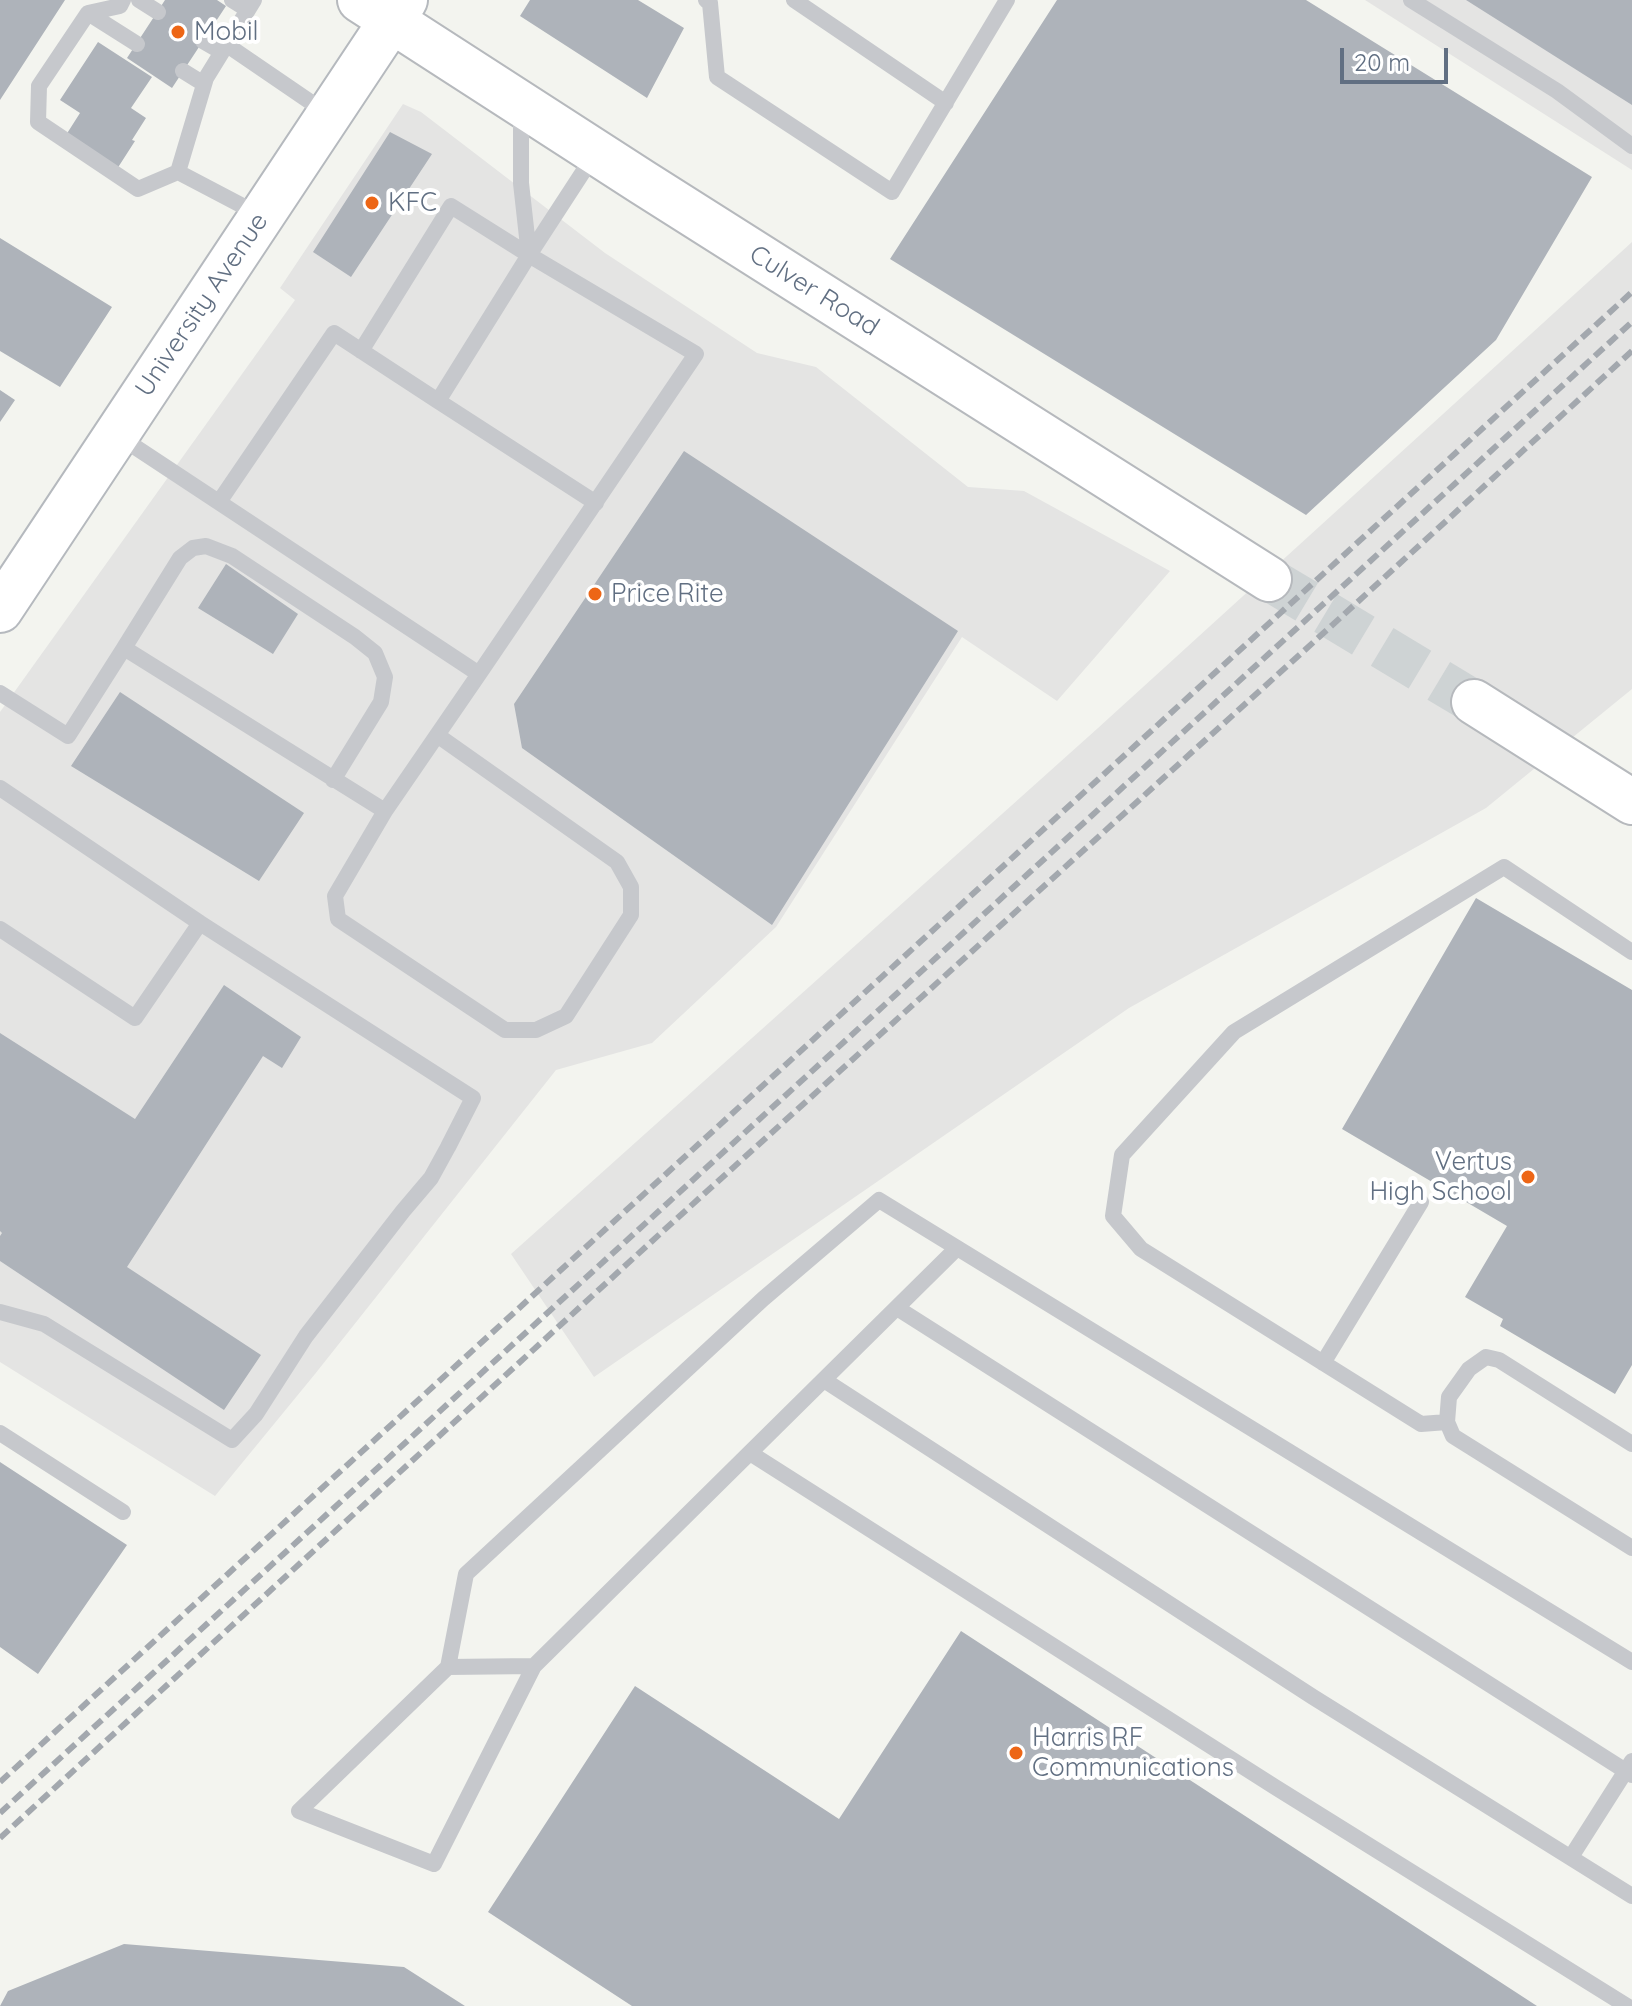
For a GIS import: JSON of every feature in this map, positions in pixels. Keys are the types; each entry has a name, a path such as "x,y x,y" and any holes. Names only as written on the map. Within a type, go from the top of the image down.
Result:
{"main road":[{"name":"Culver Road","path":"386,7 521,104 1269,579"},
{"name":"University Avenue","path":"3,600 329,114 386,7"},
{"path":"1474,702 1632,802"}],"lane":[{"path":"123,0 120,6 88,13 39,86 38,122 138,189 178,172"},
{"path":"139,0 158,12"},
{"path":"178,172 206,78 251,5 232,0"},
{"path":"794,0 946,103"},
{"path":"1411,0 1557,91 1632,146"},
{"path":"709,1 717,77 892,192 1002,2"},
{"path":"88,13 137,44"},
{"path":"203,41 224,48 329,114"},
{"path":"183,71 204,84"},
{"path":"521,104 521,183 529,255"},
{"path":"438,401 597,152"},
{"path":"178,172 261,216"},
{"path":"361,351 451,206 696,354 385,811 335,896 338,919 505,1030 536,1030 566,1016 631,915 631,887 617,862 437,735"},
{"path":"219,502 334,333 596,503"},
{"path":"116,434 479,674"},
{"path":"0,693 68,736 180,558 193,548 206,546 232,556 375,653 385,677 381,702 333,780"},
{"path":"124,648 385,811"},
{"path":"0,788 200,923 473,1098 431,1178 306,1336 256,1414 232,1440 44,1324 0,1312"},
{"path":"1447,1422 1421,1424 1141,1249 1113,1216 1122,1155 1234,1032 1504,867 1632,952"},
{"path":"0,929 135,1018 200,923"},
{"path":"957,1248 534,1666 434,1864 299,1811 448,1667 466,1574 763,1299 879,1200 1632,1662"},
{"path":"1323,1363 1421,1202"},
{"path":"897,1308 1630,1769 1571,1857"},
{"path":"1632,1444 1499,1360 1486,1357 1469,1369 1449,1397 1447,1422 1453,1436 1632,1548"},
{"path":"824,1380 1300,1688 1632,1896"},
{"path":"0,1433 123,1512"},
{"path":"750,1453 1275,1787 1627,2006"},
{"path":"448,1667 534,1666"}],"shaded area":[{"path":"1365,0 1632,0 1632,170"},
{"path":"403,104 421,112 605,253 757,353 816,367 968,487 1024,491 1170,571 1057,701 962,637 776,927 652,1043 556,1070 215,1496 0,1362 0,712 295,300 280,288"},
{"path":"1632,242 1632,689 1486,808 1129,1008 594,1377 511,1254 1098,728"}],"building":[{"path":"0,0 65,0 0,100"},
{"path":"165,0 217,0 226,6 172,88 127,58"},
{"path":"530,0 638,0 684,28 647,98 520,16"},
{"path":"1057,0 1306,0 1592,177 1496,340 1306,515 890,259"},
{"path":"1466,0 1632,0 1632,105"},
{"path":"98,42 152,77 131,108 146,118 117,169 66,135 80,113 60,100"},
{"name":"KFC","path":"390,132 432,154 351,277 313,252"},
{"path":"0,238 112,307 60,387 0,351"},
{"path":"0,390 15,400 0,422"},
{"path":"684,451 958,631 772,925 522,748 514,704"},
{"path":"226,564 298,614 273,654 198,608"},
{"path":"120,692 304,813 259,881 71,766"},
{"name":"Vertus High School","path":"1476,898 1632,990 1632,1365 1615,1394 1500,1326 1503,1319 1465,1297 1507,1226 1342,1129"},
{"path":"224,985 301,1037 282,1068 263,1056 127,1267 261,1355 224,1410 0,1261 0,1033 135,1119"},
{"path":"0,1462 127,1545 38,1674 0,1647"},
{"name":"Harris RF Communications","path":"961,1631 1537,2006 632,2006 488,1912 635,1686 839,1819"},
{"path":"124,1944 404,1967 465,2006 0,2006 8,1991"}],"tunnel":[{"path":"1269,579 1474,702"}],"railway":[{"path":"0,1782 1632,292"},
{"path":"0,1813 1632,322"},
{"path":"0,1838 1632,351"}],"place":[{"name":"Mobil","path":"178,32"},
{"name":"KFC","path":"372,203"},
{"name":"Price Rite","path":"595,594"},
{"name":"Vertus High School","path":"1528,1177"},
{"name":"Harris RF Communications","path":"1016,1753"}]}
